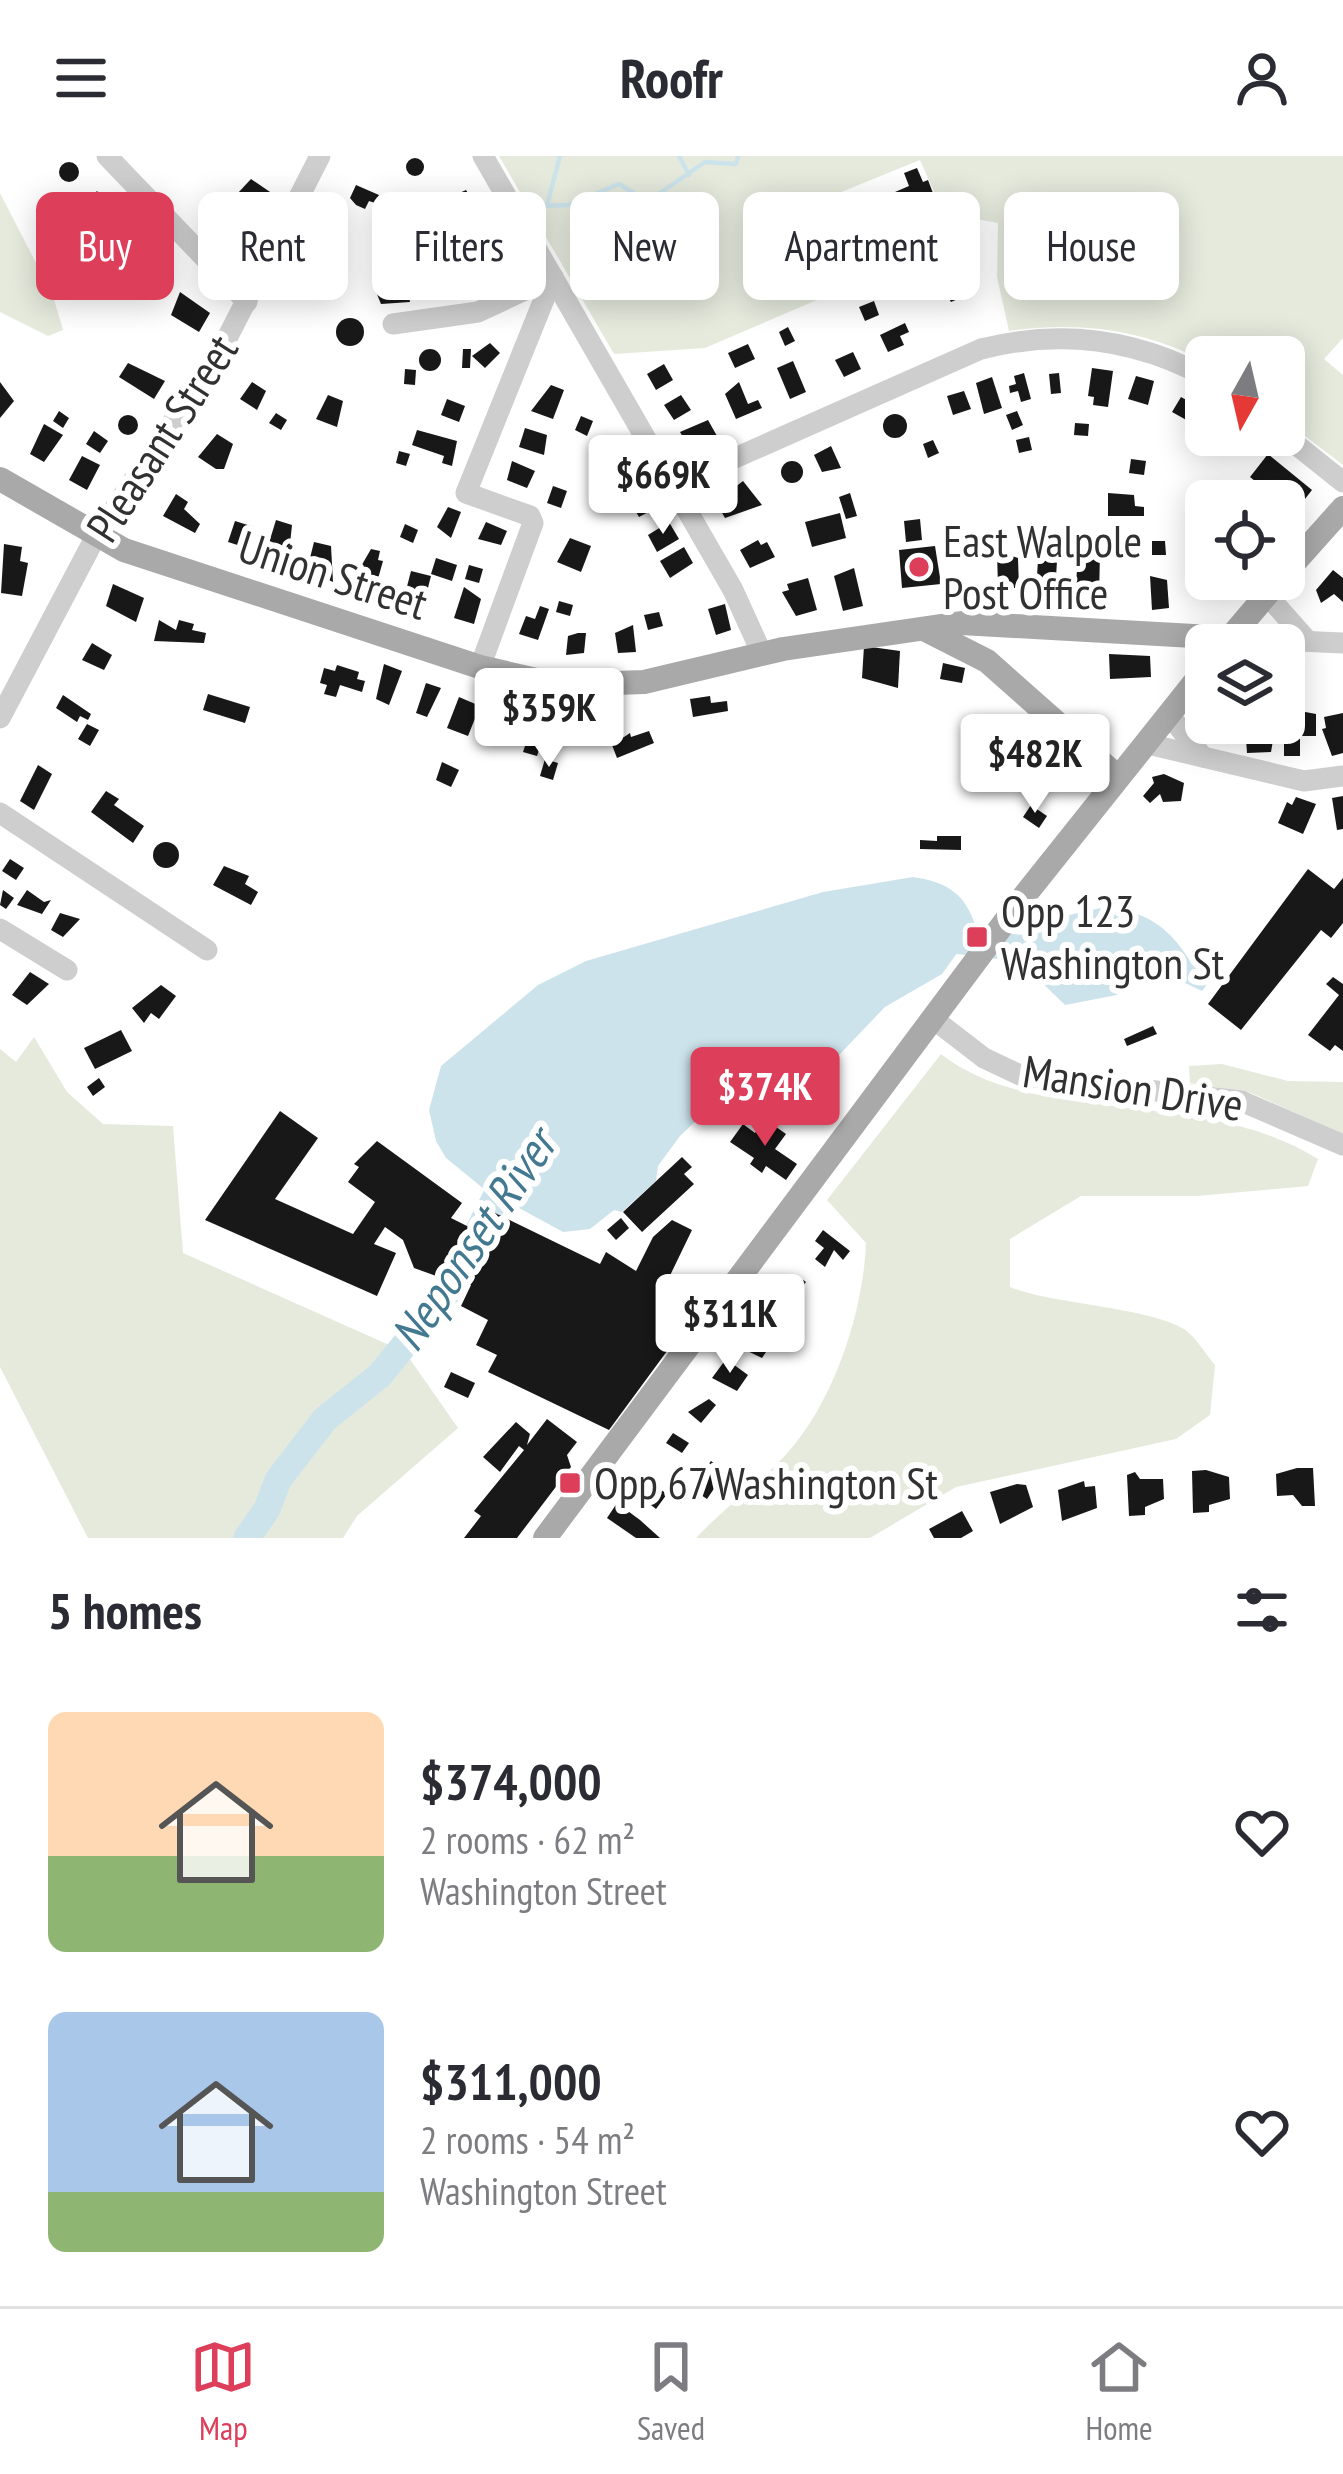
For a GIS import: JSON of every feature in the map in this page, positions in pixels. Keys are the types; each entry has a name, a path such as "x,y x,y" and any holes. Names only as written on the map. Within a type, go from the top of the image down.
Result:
{"main road":[{"name":"Union Street","path":"0,479 96,536 238,590 480,667 558,685 606,687 762,653 961,623 1185,638"},
{"path":"1305,551 1343,508"},
{"path":"1241,624 1261,600"},
{"path":"922,628 987,661 1118,777"},
{"path":"544,1538 1024,895 1185,696"}],"street":[{"path":"107,156 247,302"},
{"name":"Pleasant Street","path":"0,718 96,536 212,366 320,156"},
{"path":"483,156 674,485 762,653"},
{"path":"393,324 478,312 553,277"},
{"path":"480,667 488,632 533,523 530,516 466,493 553,277"},
{"path":"674,485 981,349 1015,340 1121,343 1185,368"},
{"path":"1305,452 1343,482"},
{"path":"1305,638 1343,643"},
{"path":"1170,716 1204,758"},
{"path":"1148,744 1304,781 1343,776"},
{"path":"0,813 206,950"},
{"path":"0,929 67,970"},
{"name":"Mansion Drive","path":"938,1009 984,1058 1019,1075 1241,1101 1343,1145"}],"shaded area":[{"path":"499,156 1343,156 1343,338 1324,359 1343,375 1343,465 1305,436 1305,336 1185,336 1185,352 1110,330 1009,331 997,277 998,223 980,220 980,192 934,192 920,160 841,192 743,192 743,300 817,300 705,348 614,354 583,300 719,300 719,192 570,192 570,278 546,237 546,192 520,192"},
{"path":"0,193 36,263 36,300 54,300 63,330 48,336 0,312"},
{"path":"34,1037 67,1092 103,1124 173,1126 183,1253 405,1352 458,1428 357,1516 343,1538 88,1538 0,1367 0,1049 16,1062"},
{"path":"941,1054 979,1077 1023,1091 1223,1122 1272,1137 1318,1159 1308,1186 1197,1196 1081,1196 1010,1239 1010,1287 1148,1316 1188,1332 1215,1365 1210,1415 1176,1439 956,1487 870,1538 696,1538 797,1442 828,1390 851,1331 866,1243 827,1200"},
{"path":"1222,1064 1288,1081 1343,1082 1343,1134 1251,1093 1190,1083 1189,1066"}],"water":[{"path":"913,877 953,891 976,927 942,974 885,1007 839,1055 778,1087 706,1111 658,1166 656,1181 622,1212 614,1210 590,1229 563,1232 484,1189 446,1158 436,1141 429,1110 441,1066 538,985 586,961 823,892"},
{"path":"1110,906 1148,919 1176,941 1192,964 1217,971 1202,991 1157,970 1141,975 1117,995 1065,1005 1033,974 1000,961 1032,923"}],"building":[{"path":"415,158 424,167 415,176 406,167"},
{"path":"69,162 79,172 69,182 59,172"},
{"path":"917,168 933,192 895,192 909,186 904,173"},
{"path":"251,179 270,192 239,192"},
{"path":"356,185 372,192 372,202 365,209 350,198"},
{"path":"180,292 210,313 199,332 171,315"},
{"path":"874,301 879,315 865,321 859,307"},
{"path":"350,318 360,322 364,332 360,342 350,346 340,342 336,332 340,322"},
{"path":"905,323 909,332 900,336 904,345 888,352 880,335"},
{"path":"788,327 795,341 785,346 779,332"},
{"path":"490,343 500,353 485,368 472,356"},
{"path":"748,344 755,359 735,368 728,353"},
{"path":"430,349 441,360 430,371 419,360"},
{"path":"463,349 471,349 470,368 462,368"},
{"path":"853,352 861,369 844,377 835,360"},
{"path":"793,361 806,392 790,399 777,368"},
{"path":"128,363 165,381 154,399 119,377"},
{"path":"664,364 673,380 656,390 647,374"},
{"path":"1092,368 1113,371 1108,407 1093,405 1094,397 1088,396"},
{"path":"405,369 416,370 415,385 404,384"},
{"path":"1024,373 1031,399 1021,402 1018,391 1010,393 1009,386 1016,384 1014,376"},
{"path":"1059,373 1061,393 1051,394 1049,374"},
{"path":"1136,376 1154,381 1148,405 1128,399"},
{"path":"992,377 1002,408 984,414 976,383"},
{"path":"0,382 14,401 0,418"},
{"path":"252,382 266,391 257,410 240,399"},
{"path":"739,382 748,404 758,400 762,408 736,419 725,394"},
{"path":"551,385 564,390 553,419 531,411"},
{"path":"964,391 971,409 953,415 947,396"},
{"path":"328,395 343,401 337,427 316,419"},
{"path":"681,395 691,410 674,420 664,405"},
{"path":"1181,397 1185,399 1185,419 1172,412"},
{"path":"447,399 465,406 459,422 441,415"},
{"path":"59,411 69,418 63,428 53,421"},
{"path":"1017,411 1023,425 1012,430 1006,415"},
{"path":"276,413 287,420 281,430 269,423"},
{"path":"895,414 904,417 904,435 895,438 886,435 883,426 886,417"},
{"path":"128,415 138,425 128,435 118,425"},
{"path":"581,416 593,421 587,436 575,430"},
{"path":"708,420 717,436 691,451 680,432"},
{"path":"1075,423 1089,424 1088,436 1074,435"},
{"path":"44,424 63,435 44,462 30,454"},
{"path":"525,428 547,435 544,455 519,447"},
{"path":"417,430 457,441 452,466 442,463 444,456 412,445"},
{"path":"94,431 108,441 100,453 86,444"},
{"path":"217,434 233,444 224,469 198,457"},
{"path":"1029,437 1032,450 1019,453 1016,440"},
{"path":"933,440 939,453 928,458 923,444"},
{"path":"831,446 841,468 822,472 814,455"},
{"path":"623,448 632,464 608,478 599,462"},
{"path":"399,451 410,454 406,466 396,463"},
{"path":"82,456 100,465 87,490 69,480"},
{"path":"1270,456 1300,480 1254,480 1250,477"},
{"path":"1131,459 1146,461 1144,475 1129,473"},
{"path":"512,461 535,471 527,488 507,480"},
{"path":"792,461 803,472 792,483 781,472"},
{"path":"743,481 762,505 725,518 716,502"},
{"path":"553,486 567,491 561,508 547,503"},
{"path":"647,488 656,508 639,517 628,498"},
{"path":"850,493 857,516 846,519 839,497"},
{"path":"1108,493 1134,495 1135,506 1144,507 1144,516 1108,516"},
{"path":"176,494 188,502 184,509 200,524 195,533 163,516"},
{"path":"448,507 461,512 451,538 437,527"},
{"path":"840,513 846,538 812,547 805,522"},
{"path":"920,519 922,540 906,542 904,521"},
{"path":"276,520 292,525 288,563 264,559"},
{"path":"235,521 254,527 247,548 228,542"},
{"path":"486,522 507,531 501,545 478,539"},
{"path":"669,522 679,539 657,552 648,535"},
{"path":"405,524 418,530 413,543 400,537"},
{"path":"570,538 591,546 581,572 557,562"},
{"path":"758,540 761,545 767,542 775,557 750,568 740,550"},
{"path":"1152,541 1165,541 1166,555 1152,555"},
{"path":"314,542 331,546 333,582 307,570"},
{"path":"4,544 22,547 20,561 28,563 22,596 1,593"},
{"name":"East Walpole Post Office","path":"935,546 941,584 902,588 899,550"},
{"path":"684,547 693,563 670,578 660,561"},
{"path":"371,549 380,551 378,560 383,561 374,593 358,589 361,576 356,575"},
{"path":"997,551 1018,558 1019,588 998,588"},
{"path":"1079,551 1100,552 1099,598 1075,591"},
{"path":"436,558 457,565 452,581 431,574"},
{"path":"1038,560 1057,561 1055,594 1036,593"},
{"path":"469,565 483,569 479,583 465,579"},
{"path":"854,568 863,606 843,611 834,576"},
{"path":"1333,570 1343,578 1343,602 1334,594 1321,603 1316,590"},
{"path":"411,571 431,576 423,607 403,602"},
{"path":"1150,576 1167,580 1169,608 1152,610"},
{"path":"808,578 817,610 796,616 782,592 789,590 787,584"},
{"path":"113,584 144,598 136,622 106,606"},
{"path":"464,587 481,599 474,624 454,618"},
{"path":"559,601 573,605 570,616 556,612"},
{"path":"725,604 731,630 716,635 708,609"},
{"path":"540,606 549,609 538,640 519,634 526,616 535,619"},
{"path":"659,612 663,626 648,630 644,615"},
{"path":"159,620 176,630 179,620 194,624 192,630 206,633 204,643 154,641"},
{"path":"633,625 636,652 618,653 615,633"},
{"path":"586,633 584,653 566,655 568,636"},
{"path":"92,643 112,655 104,670 82,660"},
{"path":"864,646 900,651 898,688 862,678"},
{"path":"1109,654 1150,656 1151,677 1110,679"},
{"path":"943,663 965,668 962,683 940,679"},
{"path":"384,664 402,671 389,705 376,699"},
{"path":"337,665 359,672 357,679 365,681 362,692 340,685 336,697 324,694 327,685 320,683 324,668 335,671"},
{"path":"426,683 441,688 427,717 416,713"},
{"path":"208,694 250,707 245,723 203,710"},
{"path":"63,695 91,714 88,720 80,716 77,722 56,708"},
{"path":"710,696 711,703 727,701 728,711 693,717 690,699"},
{"path":"459,697 480,706 468,736 447,728"},
{"path":"1305,712 1316,714 1316,736 1305,736"},
{"path":"1343,713 1343,753 1332,756 1322,729 1326,728 1324,717"},
{"path":"533,720 547,725 537,756 523,752 527,740 511,735 515,722 530,727"},
{"path":"87,724 99,730 90,746 78,739"},
{"path":"649,731 654,743 617,758 612,745 630,733 631,737"},
{"path":"1246,744 1272,744 1271,752 1247,753"},
{"path":"1284,744 1300,744 1300,756 1284,756"},
{"path":"545,759 558,763 553,780 540,776"},
{"path":"442,762 459,770 451,787 436,780"},
{"path":"38,765 52,774 34,810 20,801"},
{"path":"1164,774 1184,783 1181,801 1163,802 1160,794 1150,803 1143,796 1154,783 1152,777"},
{"path":"106,791 119,799 114,805 144,826 133,843 91,812"},
{"path":"1343,796 1343,829 1337,830 1332,798"},
{"path":"1296,797 1316,804 1303,834 1278,823 1287,802 1292,805"},
{"path":"1031,805 1047,816 1039,828 1023,817"},
{"path":"937,836 961,836 961,850 920,849 920,840 937,841"},
{"path":"166,842 179,855 166,868 153,855"},
{"path":"10,859 24,868 16,880 2,871"},
{"path":"224,866 249,876 245,884 258,892 251,905 213,885"},
{"path":"1308,869 1334,889 1343,878 1343,923 1331,938 1321,930 1241,1030 1208,1004"},
{"path":"3,890 14,898 6,909 0,905"},
{"path":"27,890 44,902 51,900 42,914 17,905"},
{"path":"60,913 80,919 63,937 51,930"},
{"path":"30,972 49,984 27,1005 12,995"},
{"path":"1333,977 1343,984 1343,1051 1335,1045 1330,1051 1308,1035 1339,995 1326,984"},
{"path":"161,985 176,996 159,1019 151,1013 144,1023 132,1008"},
{"path":"1153,1026 1157,1034 1127,1046 1124,1039"},
{"path":"121,1030 132,1051 95,1069 84,1048"},
{"path":"99,1078 105,1087 93,1096 87,1087"},
{"path":"280,1111 318,1138 275,1199 353,1234 375,1202 348,1182 359,1167 354,1164 377,1141 462,1203 451,1218 485,1235 495,1213 600,1264 606,1252 636,1271 653,1237 672,1220 692,1230 663,1290 695,1313 609,1430 488,1372 497,1355 476,1345 488,1320 461,1306 471,1285 443,1271 439,1277 414,1268 403,1240 385,1227 374,1244 396,1253 377,1296 205,1220"},
{"path":"765,1119 786,1134 775,1149 797,1164 786,1180 766,1166 762,1173 750,1164 754,1158 730,1142 743,1124 755,1133"},
{"path":"682,1157 692,1167 684,1174 694,1184 642,1232 623,1212"},
{"path":"621,1218 629,1228 616,1240 607,1230"},
{"path":"823,1230 850,1251 843,1260 834,1250 825,1267 815,1259 824,1248 815,1241"},
{"path":"799,1277 806,1282 788,1308 773,1298 786,1279 794,1284"},
{"path":"751,1325 772,1343 762,1358 737,1346"},
{"path":"726,1359 748,1375 737,1391 712,1378"},
{"path":"451,1372 475,1383 468,1398 444,1387"},
{"path":"709,1399 716,1405 701,1423 688,1412"},
{"path":"547,1419 577,1442 567,1455 571,1467 517,1538 464,1538 481,1516 474,1511 524,1450 519,1446 500,1472 483,1457 516,1422 530,1434 527,1445"},
{"path":"673,1433 689,1443 682,1453 666,1443"},
{"path":"711,1461 726,1471 707,1499 698,1493 703,1485 697,1482 711,1473 705,1469"},
{"path":"1313,1468 1315,1506 1302,1506 1293,1495 1277,1496 1276,1474"},
{"path":"1192,1471 1229,1477 1230,1499 1209,1505 1209,1512 1193,1513"},
{"path":"1135,1472 1140,1479 1163,1479 1164,1499 1145,1507 1145,1515 1129,1516 1127,1475"},
{"path":"1084,1481 1085,1487 1095,1486 1097,1508 1062,1521 1058,1490"},
{"path":"651,1483 667,1494 656,1509 642,1498"},
{"path":"1026,1485 1033,1507 1000,1524 990,1492"},
{"path":"617,1503 660,1538 636,1538 607,1518"},
{"path":"962,1511 973,1531 961,1538 934,1538 929,1529"}],"waterway":[{"path":"547,205 560,156"},
{"path":"679,156 689,175"},
{"path":"546,206 568,205 619,184 642,198 660,193 705,162 736,164 738,156"},
{"name":"Neponset River","path":"930,937 1026,949 1047,947"},
{"name":"Neponset River","path":"247,1538 267,1509 278,1480 325,1419 379,1376 447,1293 513,1163"}],"place":[{"name":"East Walpole Post Office","path":"919,567"},
{"name":"Opp 123 Washington St","path":"977,937"},
{"name":"Opp 67 Washington St","path":"570,1483"}]}
